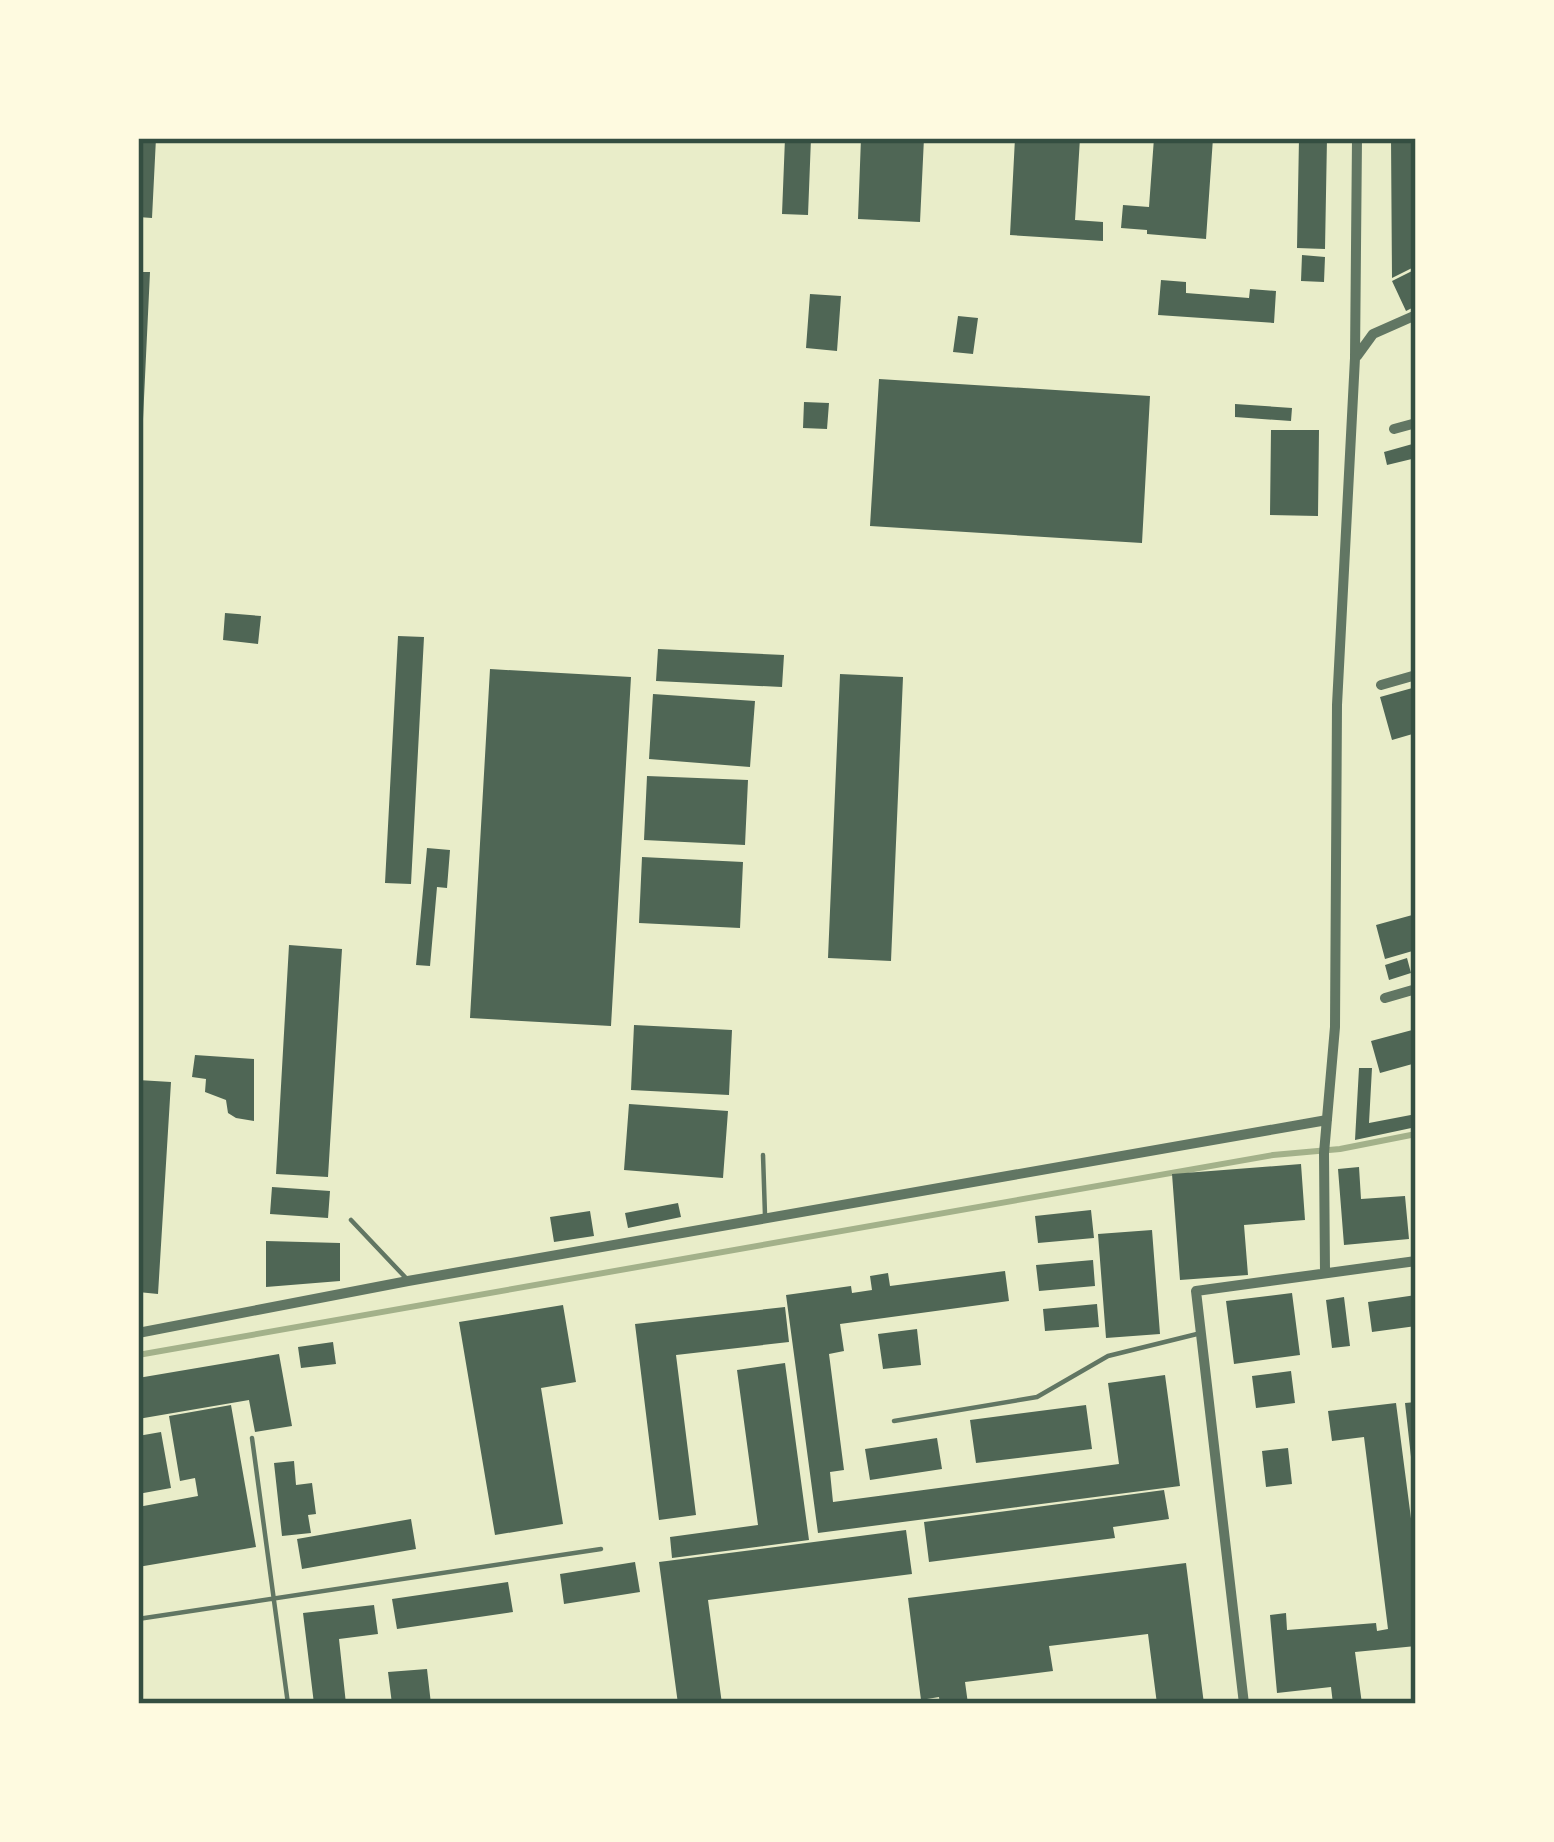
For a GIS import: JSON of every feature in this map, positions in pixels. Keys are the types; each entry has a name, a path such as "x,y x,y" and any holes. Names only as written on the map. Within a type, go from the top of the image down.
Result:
{"street":[{"path":"1325,1272 1324,1153 1335,1027 1337,705 1355,358 1357,138"},
{"path":"1355,358 1373,334 1416,315"},
{"path":"1394,429 1416,423"},
{"path":"1381,685 1416,675"},
{"path":"1385,998 1416,989"},
{"path":"138,1333 408,1280 1327,1124"},
{"path":"1244,1704 1196,1291 1416,1261"}],"lane":[{"path":"763,1155 765,1218"},
{"path":"351,1220 408,1280"},
{"path":"894,1421 1037,1397 1108,1356 1202,1333"},
{"path":"252,1438 288,1704"},
{"path":"138,1619 601,1549"}],"building":[{"path":"138,138 156,138 152,218 138,217"},
{"path":"785,138 811,138 808,215 782,214"},
{"path":"861,138 924,138 920,222 858,219"},
{"path":"1015,138 1080,138 1075,220 1103,222 1103,241 1010,235"},
{"path":"1154,138 1213,138 1206,239 1121,228 1123,205 1149,207"},
{"path":"1299,138 1327,138 1325,249 1297,248"},
{"path":"1391,138 1416,138 1416,266 1392,278"},
{"path":"1302,255 1325,257 1324,282 1301,281"},
{"path":"1416,269 1416,306 1406,311 1392,281"},
{"path":"138,272 150,272 142,440 138,440"},
{"path":"1161,280 1186,282 1186,293 1249,298 1250,289 1276,291 1274,323 1158,315"},
{"path":"810,294 841,296 837,351 806,348"},
{"path":"958,316 978,318 973,354 953,352"},
{"path":"879,379 1150,396 1142,543 870,526"},
{"path":"804,402 829,403 827,429 803,428"},
{"path":"1235,404 1292,408 1291,421 1235,417"},
{"path":"1271,430 1319,430 1318,516 1270,515"},
{"path":"1416,443 1416,458 1387,465 1384,452"},
{"path":"225,613 261,616 258,644 223,640"},
{"path":"398,636 424,637 411,884 385,883"},
{"path":"658,649 784,655 782,687 656,681"},
{"path":"490,669 631,677 611,1026 470,1018"},
{"path":"840,674 903,677 891,961 828,958"},
{"path":"1416,687 1416,733 1392,740 1380,697"},
{"path":"653,694 755,701 750,767 649,759"},
{"path":"647,776 748,780 745,845 644,840"},
{"path":"427,848 450,850 447,888 437,887 430,966 416,965"},
{"path":"642,857 743,862 740,928 639,923"},
{"path":"1416,914 1416,950 1385,959 1376,925"},
{"path":"289,945 342,949 328,1177 276,1174"},
{"path":"1407,958 1411,973 1389,980 1385,965"},
{"path":"634,1025 732,1030 729,1095 631,1090"},
{"path":"1416,1029 1416,1063 1380,1073 1371,1041"},
{"path":"195,1055 254,1059 254,1121 236,1118 228,1113 226,1100 205,1092 206,1079 192,1077"},
{"path":"1359,1068 1372,1068 1369,1123 1416,1114 1416,1127 1355,1140"},
{"path":"138,1080 171,1082 158,1294 138,1292"},
{"path":"629,1104 728,1111 723,1178 624,1170"},
{"path":"1301,1164 1305,1220 1244,1225 1248,1275 1180,1280 1172,1174"},
{"path":"1359,1167 1361,1199 1405,1196 1409,1239 1344,1245 1338,1169"},
{"path":"272,1187 330,1191 328,1218 270,1214"},
{"path":"678,1203 681,1217 628,1228 625,1213"},
{"path":"1091,1210 1094,1238 1038,1243 1035,1216"},
{"path":"590,1211 594,1236 554,1242 550,1217"},
{"path":"1152,1230 1160,1334 1106,1338 1098,1234"},
{"path":"266,1241 340,1243 340,1281 266,1287"},
{"path":"1093,1260 1095,1286 1039,1291 1036,1265"},
{"path":"1005,1271 1009,1301 840,1324 844,1351 829,1354 844,1470 830,1472 833,1502 1119,1464 1108,1383 1165,1375 1180,1486 818,1533 786,1295 851,1286 852,1293 872,1290 870,1276 888,1273 890,1286"},
{"path":"1292,1293 1300,1355 1234,1364 1226,1301"},
{"path":"1416,1295 1416,1326 1372,1332 1368,1302"},
{"path":"1344,1297 1350,1346 1332,1348 1326,1300"},
{"path":"1097,1304 1099,1327 1045,1331 1043,1309"},
{"path":"563,1305 576,1382 541,1388 563,1524 495,1535 459,1322"},
{"path":"785,1307 789,1342 676,1355 696,1515 659,1520 635,1324"},
{"path":"917,1329 921,1365 883,1369 878,1334"},
{"path":"333,1342 336,1364 301,1368 298,1347"},
{"path":"279,1354 292,1426 255,1432 249,1400 138,1419 138,1378"},
{"path":"785,1363 809,1540 672,1558 670,1537 758,1525 737,1370"},
{"path":"1291,1371 1295,1403 1256,1408 1252,1376"},
{"path":"1416,1402 1416,1474 1413,1475 1405,1403"},
{"path":"1396,1403 1416,1557 1416,1646 1355,1652 1362,1704 1333,1704 1331,1687 1277,1693 1270,1615 1286,1613 1287,1630 1376,1623 1377,1631 1388,1629 1364,1437 1332,1441 1328,1411"},
{"path":"231,1405 256,1547 138,1567 138,1507 198,1496 195,1478 180,1481 169,1416"},
{"path":"1086,1405 1092,1449 976,1463 970,1420"},
{"path":"161,1432 171,1488 138,1494 138,1436"},
{"path":"937,1438 942,1469 870,1480 865,1449"},
{"path":"1288,1448 1292,1484 1266,1487 1262,1451"},
{"path":"294,1461 296,1485 312,1483 316,1514 308,1515 311,1533 282,1536 274,1463"},
{"path":"1164,1490 1169,1519 1113,1527 1115,1538 929,1562 924,1522"},
{"path":"411,1519 416,1549 302,1569 297,1539"},
{"path":"906,1530 912,1574 708,1600 722,1704 678,1704 659,1562"},
{"path":"635,1562 640,1592 564,1604 560,1574"},
{"path":"1186,1563 1204,1704 1157,1704 1148,1634 1049,1646 1053,1671 965,1682 968,1704 940,1704 939,1697 921,1700 908,1598"},
{"path":"508,1582 513,1612 397,1629 392,1599"},
{"path":"374,1605 378,1634 339,1639 346,1704 314,1704 303,1613"},
{"path":"427,1669 431,1704 392,1704 388,1672"}],"waterway":[{"path":"138,1355 1273,1155 1340,1149 1416,1134"}]}
